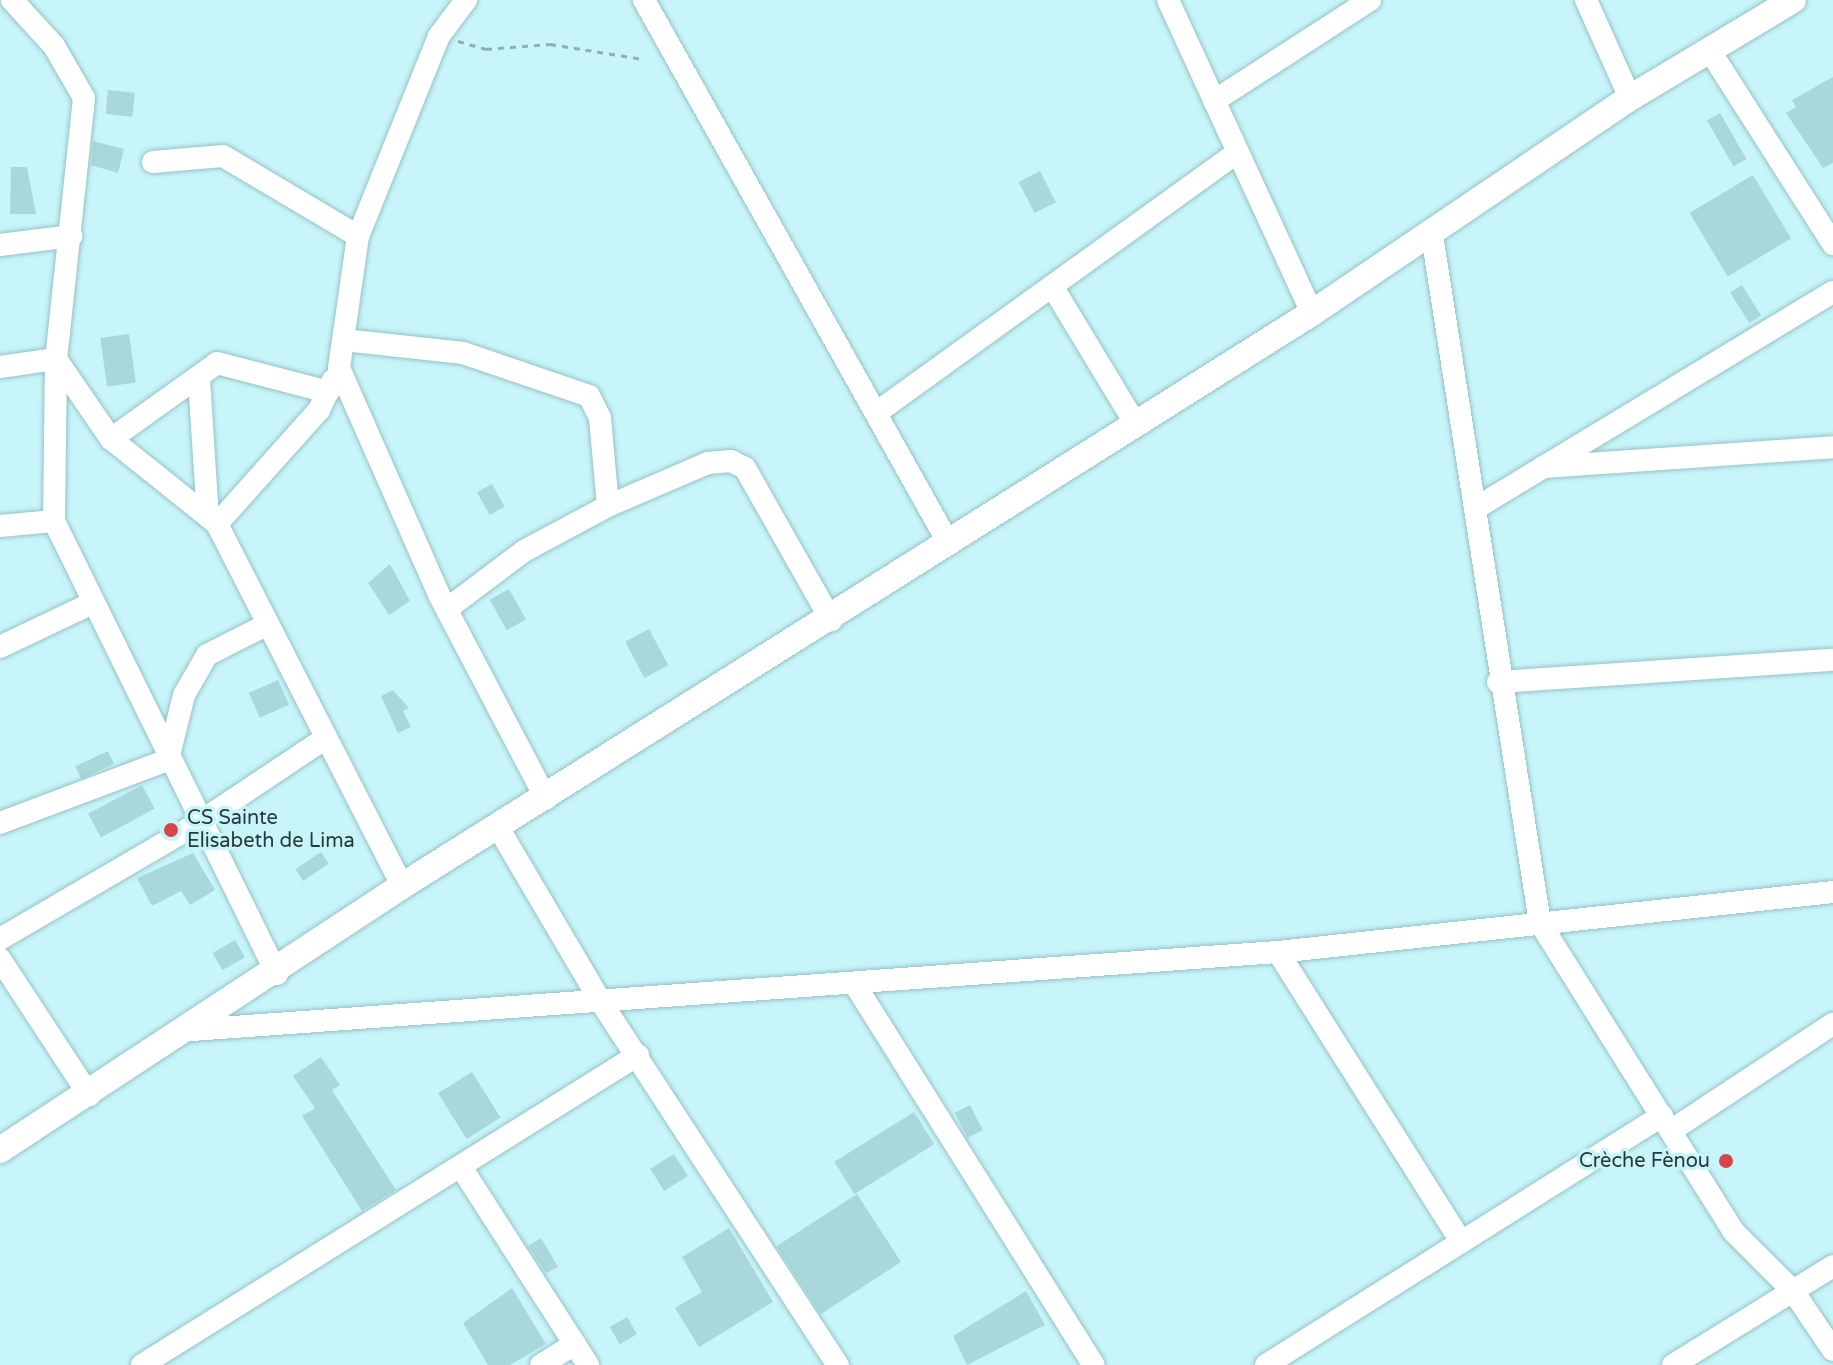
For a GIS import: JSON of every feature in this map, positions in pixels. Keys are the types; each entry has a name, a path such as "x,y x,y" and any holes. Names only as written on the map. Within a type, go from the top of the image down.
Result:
{"street":[{"path":"12,0 80,83 71,236 56,359 54,521 90,604 277,974"},
{"path":"212,520 328,392 339,368 358,236 439,36 466,0"},
{"path":"644,0 949,544"},
{"path":"1168,0 1312,313"},
{"path":"1214,101 1370,0"},
{"path":"1586,0 1630,98"},
{"path":"0,1150 192,1030 402,886 499,829 831,620 1135,423 1312,313 1432,235 1630,98 1793,0"},
{"path":"1710,51 1833,244"},
{"path":"876,413 1238,152"},
{"path":"153,162 223,156 358,236"},
{"path":"1432,235 1476,508 1498,682 1540,923 1733,1231 1793,1291 1833,1350"},
{"path":"0,245 71,236"},
{"path":"1052,286 1135,423"},
{"path":"1476,508 1833,292"},
{"path":"344,340 463,353 589,396 600,418 608,506"},
{"path":"0,367 56,359"},
{"path":"56,359 111,439 212,520 402,886"},
{"path":"111,439 227,362 328,392"},
{"path":"339,368 447,609 546,799"},
{"path":"199,379 212,520"},
{"path":"1538,468 1833,447"},
{"path":"447,609 524,551 608,506 708,463 745,468 831,620"},
{"path":"0,526 54,521"},
{"path":"0,647 90,604"},
{"path":"168,760 184,695 207,655 268,624"},
{"path":"1498,682 1833,660"},
{"path":"0,939 200,822 326,738"},
{"path":"0,823 168,760"},
{"path":"499,829 601,1002 838,1365"},
{"path":"192,1030 1278,952 1833,892"},
{"path":"1278,952 1461,1242"},
{"path":"0,959 89,1095"},
{"path":"854,983 1094,1365"},
{"path":"1266,1365 1461,1242 1833,1024"},
{"path":"142,1365 638,1055"},
{"path":"461,1167 588,1365"},
{"path":"1673,1365 1833,1266"},
{"path":"541,1365 575,1344"}],"path":[{"path":"439,36 486,49 550,44 643,59"}],"building":[{"path":"1833,77 1833,163 1823,168 1786,113 1796,107 1792,100"},
{"path":"108,90 135,93 132,117 105,114"},
{"path":"1720,113 1746,159 1734,166 1707,120"},
{"path":"93,141 124,149 118,173 91,165"},
{"path":"11,167 27,167 36,214 10,214"},
{"path":"1040,171 1056,202 1035,213 1019,182"},
{"path":"1753,175 1791,238 1728,277 1690,213"},
{"path":"1742,285 1761,316 1749,323 1730,292"},
{"path":"129,334 136,383 107,387 100,338"},
{"path":"492,484 505,507 490,515 477,492"},
{"path":"390,564 410,601 389,615 368,583"},
{"path":"509,589 526,620 507,630 490,600"},
{"path":"649,629 668,665 644,678 625,642"},
{"path":"278,680 289,705 260,718 249,693"},
{"path":"393,690 409,708 403,711 411,727 398,733 381,696"},
{"path":"108,751 114,764 81,779 75,766"},
{"path":"142,785 155,809 101,837 88,814"},
{"path":"321,852 329,864 303,881 295,869"},
{"path":"193,853 215,890 190,905 181,891 152,906 137,878"},
{"path":"235,940 245,957 222,970 212,953"},
{"path":"321,1057 340,1085 332,1090 396,1190 362,1211 302,1116 315,1108 293,1076"},
{"path":"472,1072 501,1118 467,1139 438,1093"},
{"path":"970,1105 983,1130 968,1138 955,1113"},
{"path":"914,1112 934,1144 854,1194 834,1162"},
{"path":"674,1154 688,1176 664,1191 650,1169"},
{"path":"857,1194 901,1262 821,1314 776,1246"},
{"path":"729,1228 773,1302 699,1347 675,1308 702,1292 682,1257"},
{"path":"541,1238 558,1267 546,1273 528,1246"},
{"path":"512,1288 546,1344 510,1365 488,1365 463,1323"},
{"path":"1026,1291 1045,1325 967,1365 953,1336"},
{"path":"627,1317 637,1334 620,1344 610,1327"}],"place":[{"name":"CS Sainte Elisabeth de Lima","path":"171,830"},
{"name":"Crèche Fènou","path":"1726,1161"}]}
